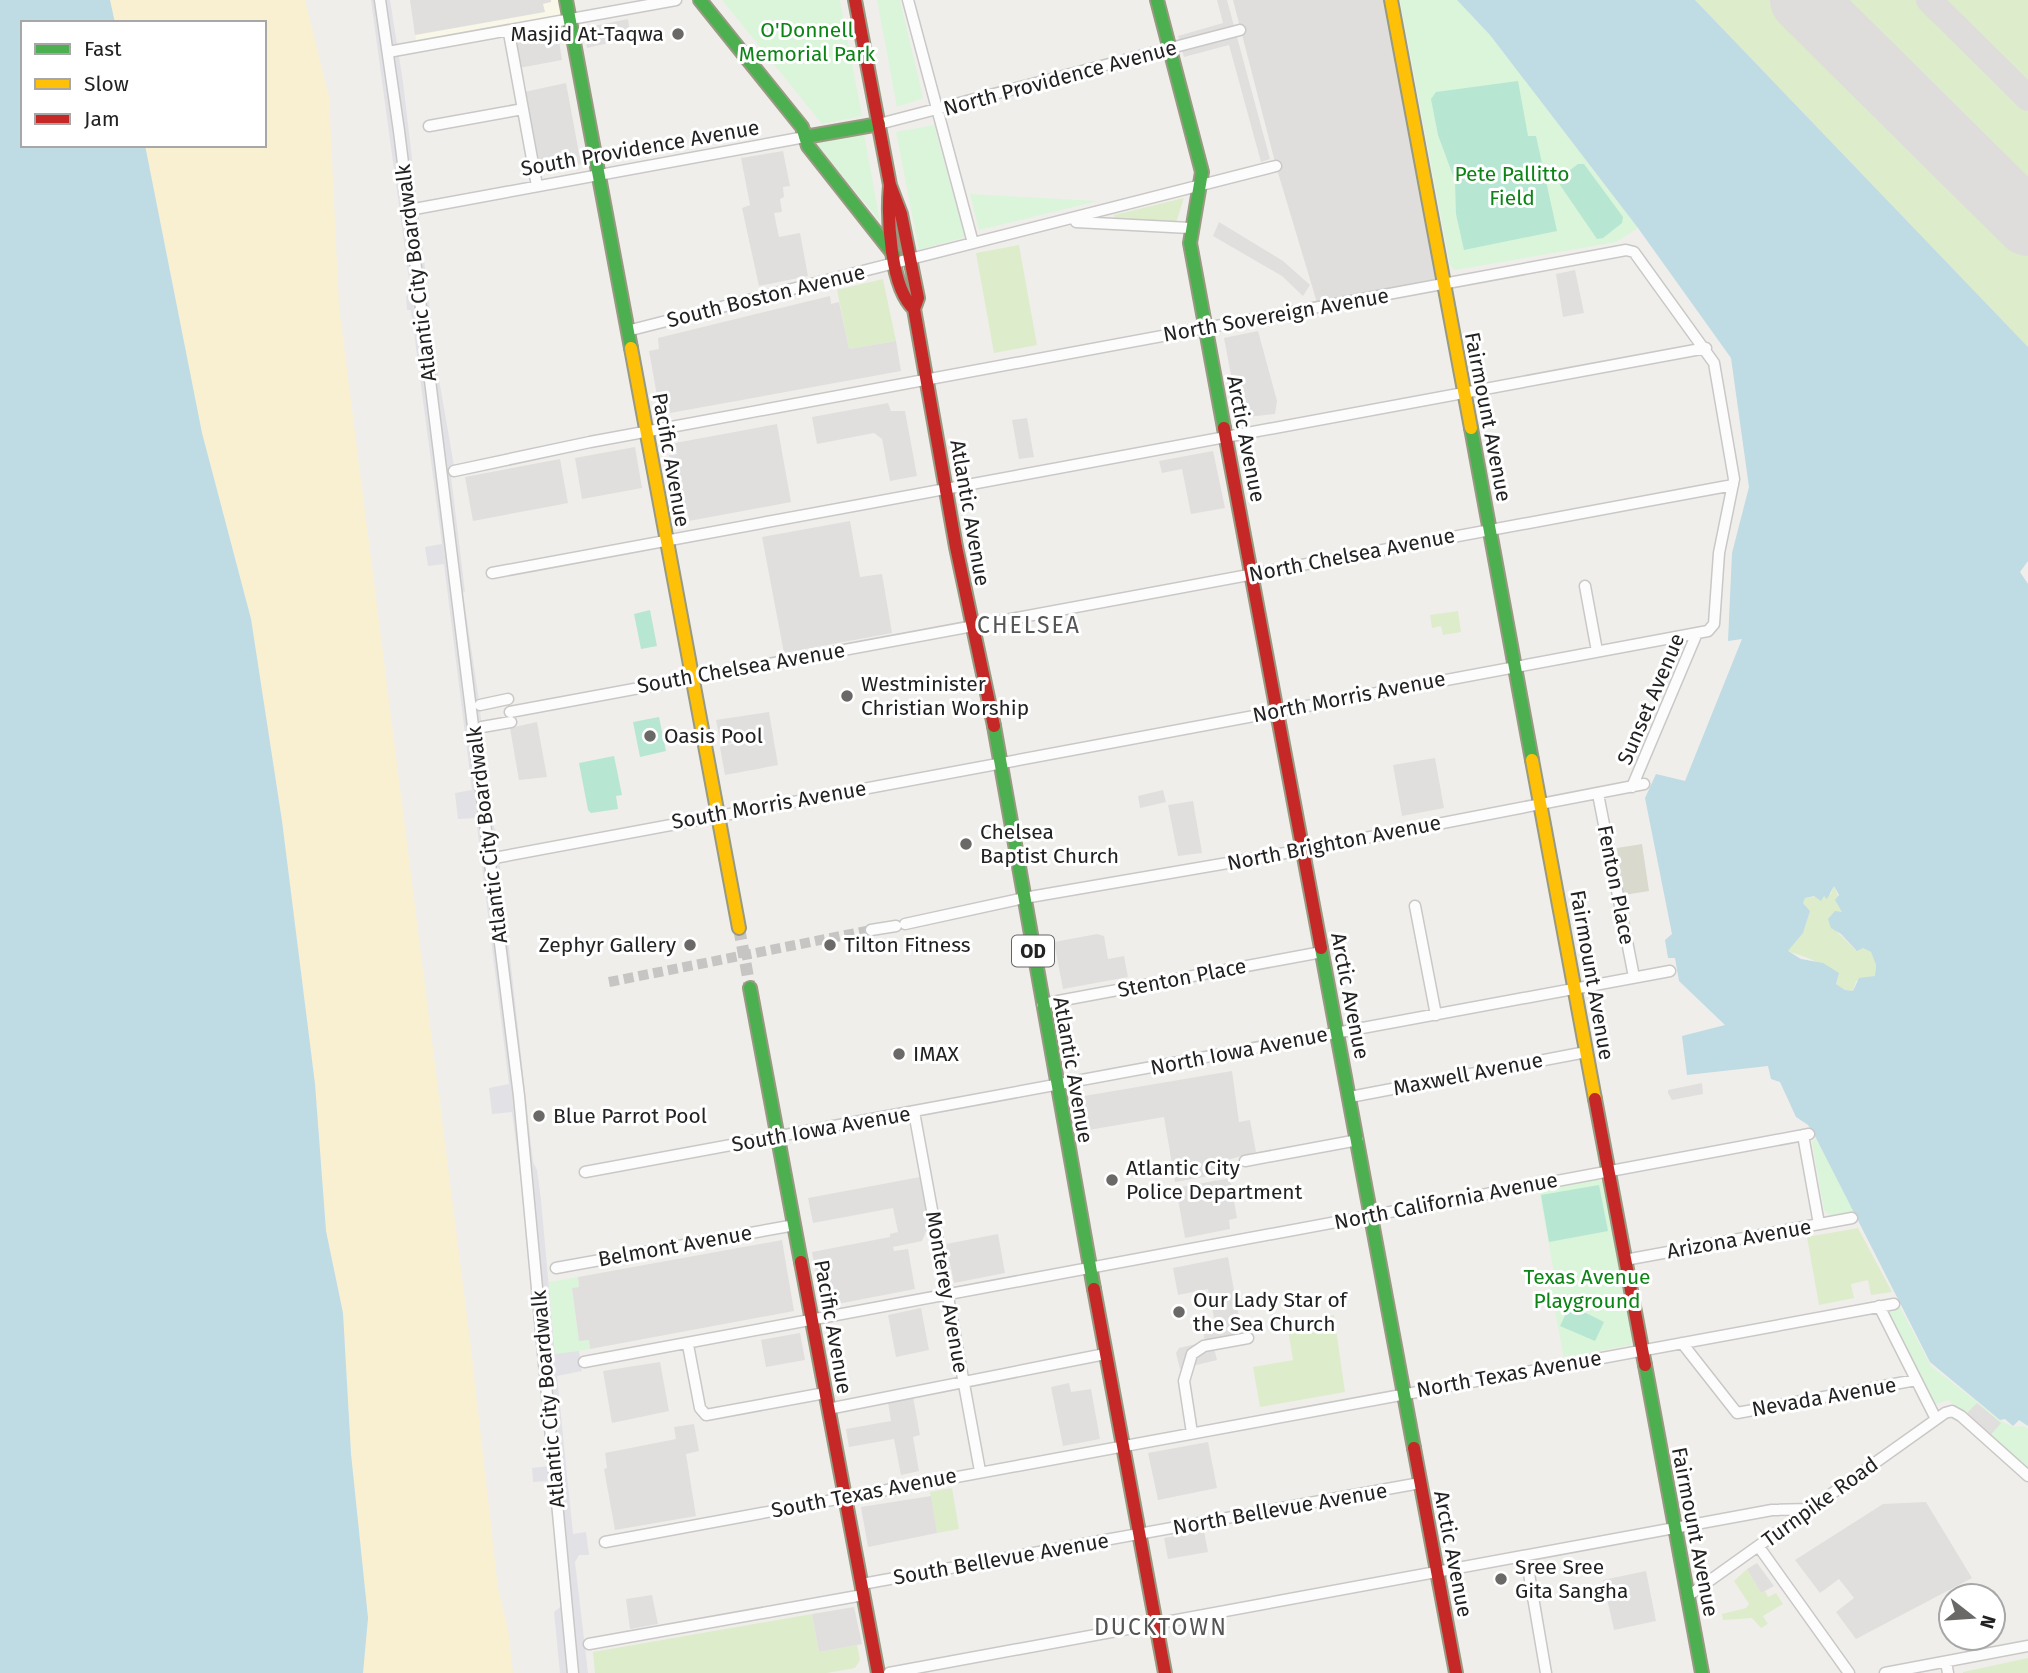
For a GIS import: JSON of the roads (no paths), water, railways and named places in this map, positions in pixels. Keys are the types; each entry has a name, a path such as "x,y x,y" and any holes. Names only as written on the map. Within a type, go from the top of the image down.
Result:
{"main road":[{"name":"Pacific Avenue","path":"566,0 739,928"},
{"name":"Atlantic Avenue","path":"701,0 802,127 807,146 902,260 918,298 914,309 926,380 972,627 1001,761 1042,1004 1165,1673"},
{"name":"OD","path":"855,0 890,185 901,214 902,260"},
{"path":"1157,0 1202,172 1203,186 1190,228"},
{"path":"1391,0 1443,283"},
{"name":"South Providence Avenue","path":"805,136 879,124"},
{"name":"Arctic Avenue","path":"1190,228 1251,573 1456,1673"},
{"name":"Fairmount Avenue","path":"1443,283 1702,1673"},
{"name":"Pacific Avenue","path":"750,988 878,1673"}],"street":[{"name":"Atlantic City Boardwalk","path":"380,0 409,210 520,1109 573,1673"},
{"path":"388,52 509,33 676,0"},
{"path":"908,0 973,243"},
{"name":"North Providence Avenue","path":"879,124 1240,30"},
{"path":"509,33 537,186"},
{"path":"429,126 523,109"},
{"name":"South Providence Avenue","path":"409,210 805,136"},
{"path":"1065,222 1276,166"},
{"path":"1065,222 1190,228"},
{"name":"South Boston Avenue","path":"627,331 902,260 1065,222"},
{"name":"North Sovereign Avenue","path":"454,471 646,432 1626,250"},
{"name":"Sunset Avenue","path":"1626,250 1634,252 1706,348 1714,363 1733,485 1718,553 1714,624 1708,631 1697,633 1632,787"},
{"path":"492,573 1706,348"},
{"name":"North Chelsea Avenue","path":"972,627 1733,485"},
{"path":"1586,586 1597,651"},
{"name":"South Chelsea Avenue","path":"482,727 510,717 692,678 972,627"},
{"name":"North Morris Avenue","path":"1001,761 1697,633"},
{"path":"480,705 508,699"},
{"name":"South Morris Avenue","path":"489,859 1001,761"},
{"name":"North Brighton Avenue","path":"871,930 1024,898 1303,850 1643,784"},
{"name":"Fenton Place","path":"1598,793 1634,977"},
{"path":"1415,906 1436,1015"},
{"name":"Stenton Place","path":"1042,1004 1322,952"},
{"name":"North Iowa Avenue","path":"1057,1084 1670,971"},
{"name":"Maxwell Avenue","path":"1350,1097 1586,1052"},
{"name":"South Iowa Avenue","path":"585,1172 1057,1084"},
{"name":"Monterey Avenue","path":"914,1112 980,1471"},
{"name":"North California Avenue","path":"584,1362 688,1345 1608,1170 1806,1135 1819,1224"},
{"path":"1245,1161 1357,1140"},
{"name":"Arizona Avenue","path":"1625,1260 1853,1218"},
{"name":"Belmont Avenue","path":"556,1268 795,1225"},
{"name":"North Texas Avenue","path":"1123,1446 1894,1304"},
{"path":"1880,1306 1936,1419"},
{"path":"1192,1433 1184,1381 1192,1354 1204,1346 1248,1338"},
{"name":"Nevada Avenue","path":"1682,1343 1737,1413 1916,1380"},
{"path":"688,1345 699,1408 706,1415 825,1393"},
{"path":"828,1409 1105,1354"},
{"name":"Turnpike Road","path":"1688,1596 1936,1419 1952,1411 2028,1476"},
{"name":"South Texas Avenue","path":"605,1542 1123,1446"},
{"name":"North Bellevue Avenue","path":"1139,1534 1420,1483"},
{"path":"889,1673 1780,1509 1811,1509"},
{"name":"South Bellevue Avenue","path":"589,1644 1139,1534"},
{"path":"1759,1547 1849,1673"},
{"path":"1526,1556 1546,1673"},
{"path":"1885,1673 2028,1646"},
{"path":"1946,1662 1948,1673"}],"water":[{"path":"0,0 110,0 115,21 21,21 21,147 145,147 202,433 251,619 282,821 315,1084 326,1231 343,1313 351,1454 368,1618 363,1673 0,1673"},
{"path":"1457,0 1695,0 2028,347 2028,561 2020,572 2028,584 2028,1426 2019,1420 2013,1426 2005,1419 2000,1420 1930,1362 1816,1138 1808,1125 1796,1117 1780,1082 1771,1079 1768,1066 1687,1075 1682,1036 1725,1025 1679,981 1675,958 1668,958 1665,940 1672,934 1645,798 1656,774 1685,781 1742,639 1728,641 1732,553 1749,487 1731,358 1638,228 1490,35","holes":["1834,886 1839,895 1835,900 1842,912 1835,911 1828,919 1831,928 1841,934 1857,951 1863,948 1871,952 1876,965 1875,976 1859,978 1853,991 1845,990 1836,984 1839,973 1823,963 1801,959 1788,951 1803,933 1810,911 1803,903 1805,898 1814,896 1821,901 1824,896 1827,899"]}],"tunnel":[{"path":"739,928 750,988"},
{"path":"609,982 871,930"}],"place":[{"name":"Masjid At-Taqwa","path":"678,34"},
{"name":"Westminister Christian Worship","path":"847,696"},
{"name":"Oasis Pool","path":"650,736"},
{"name":"Chelsea Baptist Church","path":"966,844"},
{"name":"Zephyr Gallery","path":"690,945"},
{"name":"Tilton Fitness","path":"830,945"},
{"name":"IMAX","path":"899,1054"},
{"name":"Blue Parrot Pool","path":"539,1116"},
{"name":"Atlantic City Police Department","path":"1112,1180"},
{"name":"Our Lady Star of the Sea Church","path":"1179,1312"},
{"name":"Sree Sree Gita Sangha","path":"1501,1579"}],"district":[{"name":"CHELSEA","path":"1029,625"},
{"name":"DUCKTOWN","path":"1161,1627"}],"park label":[{"name":"O'Donnell Memorial Park","path":"807,42"},
{"name":"Pete Pallitto Field","path":"1512,186"},
{"name":"Texas Avenue Playground","path":"1587,1289"}]}
